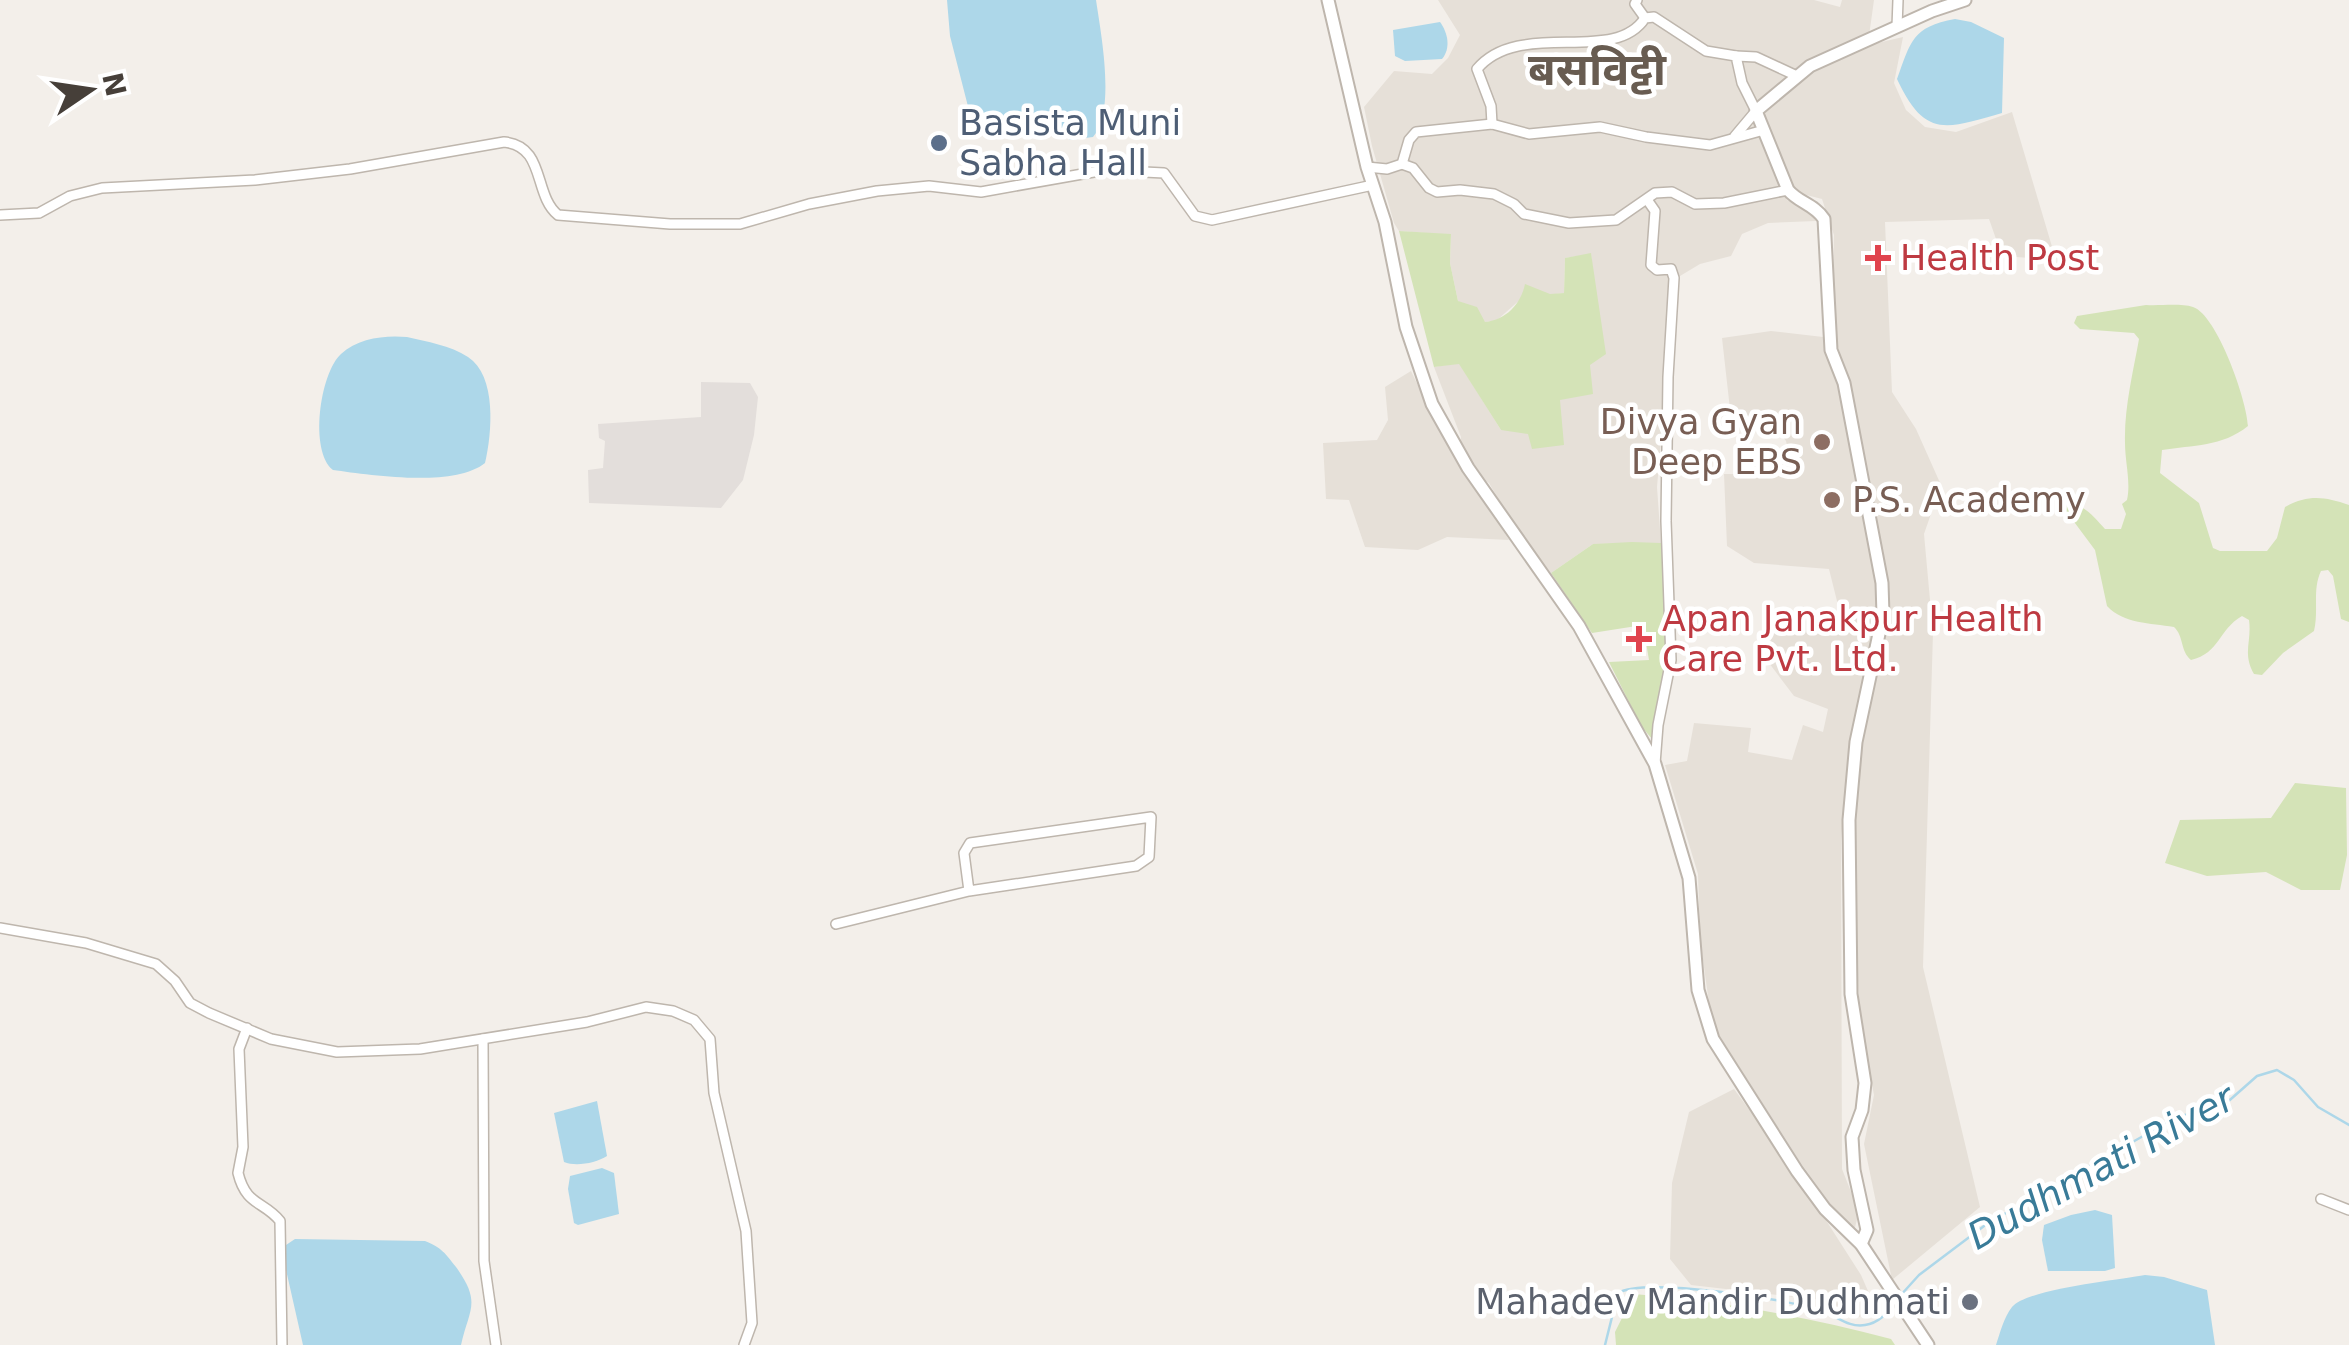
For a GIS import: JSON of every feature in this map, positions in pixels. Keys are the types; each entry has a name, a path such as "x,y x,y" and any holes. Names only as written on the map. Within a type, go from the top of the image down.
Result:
{"street":[{"path":"1328,0 1368,168 1386,222 1406,327 1432,404 1468,468 1579,626 1655,764 1689,878 1698,990 1713,1039 1760,1116 1825,1209 1861,1244 1928,1345"},
{"path":"1637,0 1645,18"},
{"path":"1898,0 1898,27"},
{"path":"1402,164 1409,140 1416,132 1492,124 1515,133 1600,127 1646,137 1722,143 1810,66 1966,0"},
{"path":"1492,124 1491,106 1476,69 1482,62 1530,42 1592,44 1637,30 1645,18 1654,17 1706,51 1756,57 1797,76"},
{"path":"1736,56 1742,84 1788,190 1798,200 1816,207 1824,219 1831,350 1847,399 1882,582 1883,616 1856,742 1849,820 1851,994 1864,1083 1862,1110 1852,1138 1854,1170 1868,1230 1861,1244"},
{"path":"1734,136 1764,130"},
{"path":"0,214 39,213 70,196 102,188 256,180 504,142 525,150 541,174 551,209 558,215 670,224 751,223 809,204 877,192 929,186 982,192 1105,170 1159,171 1169,177 1195,216 1212,220 1374,185"},
{"path":"1368,168 1387,169 1402,164 1412,168 1437,192 1494,194 1524,214 1558,222 1616,220 1655,193 1672,192 1695,204 1788,190"},
{"path":"1648,201 1655,211 1651,265 1657,270 1671,269 1674,278 1666,508 1671,660 1658,724 1655,764"},
{"path":"836,924 969,892 1136,866 1149,858 1151,817 970,842 964,852 969,892"},
{"path":"0,928 86,943 156,964 175,981 190,1003 271,1038 337,1052 420,1049 587,1022 646,1007 673,1011 702,1027 710,1039 714,1093 746,1231 752,1323 744,1345"},
{"path":"248,1028 239,1049 243,1147 238,1173 255,1204 274,1213 280,1222 282,1345"},
{"path":"483,1039 484,1261 496,1345"},
{"path":"2321,1199 2349,1210"}],"shaded area":[{"path":"1438,0 1814,0 1840,7 1842,0 1874,0 1869,36 1786,83 1750,110 1787,200 1815,213 1816,221 1768,223 1742,234 1731,256 1700,264 1675,279 1657,487 1661,543 1593,544 1551,573 1511,521 1489,483 1479,477 1460,443 1434,367 1459,363 1501,430 1560,400 1590,364 1593,279 1591,254 1565,258 1564,293 1522,298 1496,321 1485,322 1458,301 1450,263 1451,235 1399,231 1394,223 1364,107 1394,71 1432,74 1448,58 1460,35"},
{"path":"1903,37 1894,83 1906,110 1925,127 1956,132 2012,112 2056,260 2002,256 1989,219 1885,222 1892,392 1916,429 1941,485 1924,534 1933,633 1923,967 1980,1207 1892,1280 1864,1144 1874,1095 1860,1026 1851,825 1867,698 1888,629 1887,597 1850,385 1832,328 1834,235 1822,199 1791,191 1763,115 1807,73 1869,45"},
{"path":"1771,331 1823,337 1844,405 1878,583 1879,614 1849,748 1841,840 1842,1169 1859,1212 1853,1235 1800,1162 1712,1024 1700,939 1698,874 1665,765 1687,761 1694,723 1751,728 1748,752 1792,760 1803,725 1823,732 1828,709 1794,696 1769,663 1772,624 1842,621 1829,569 1754,563 1727,546 1724,474 1794,474 1786,441 1772,422 1731,418 1722,338"},
{"path":"1411,371 1437,425 1509,540 1447,537 1418,550 1365,547 1349,500 1326,499 1323,443 1377,440 1388,420 1385,387"},
{"path":"701,382 750,383 758,397 743,480 721,508 589,503 588,470 603,468 605,441 599,438 598,424 701,417"},
{"path":"1734,1089 1797,1175 1861,1275 1875,1307 1859,1317 1822,1300 1691,1285 1670,1259 1672,1183 1689,1112"}],"green space":[{"path":"1399,231 1451,234 1450,263 1458,301 1477,307 1485,322 1511,310 1525,284 1550,294 1564,293 1565,258 1591,253 1606,354 1590,365 1593,394 1560,400 1564,445 1532,449 1528,434 1501,430 1459,364 1434,367"},
{"path":"2146,305 2188,306 2202,313 2221,341 2242,398 2248,426 2238,433 2207,444 2162,450 2160,473 2199,503 2213,548 2267,551 2277,538 2285,507 2317,498 2349,505 2349,622 2341,619 2333,576 2328,570 2321,571 2314,631 2283,653 2262,675 2254,674 2250,667 2249,620 2242,616 2214,647 2191,660 2174,627 2138,622 2114,612 2107,606 2095,550 2066,511 2067,503 2073,504 2105,529 2121,529 2126,514 2122,504 2127,500 2128,486 2126,417 2139,339 2134,333 2080,329 2074,323 2077,316"},
{"path":"1661,543 1666,587 1667,658 1653,740 1641,726 1609,662 1649,660 1643,625 1592,633 1551,573 1593,544"},
{"path":"2295,783 2346,788 2347,855 2340,890 2301,890 2266,872 2207,876 2165,863 2180,820 2271,818"},
{"path":"1634,1294 1795,1317 1891,1339 1895,1345 1616,1345 1615,1332"}],"water":[{"path":"947,0 1096,0 1105,91 1100,125 1093,137 1070,140 1063,134 1026,127 1007,134 992,134 973,126 950,36"},
{"path":"1955,19 2004,38 2002,113 1966,123 1939,125 1917,112 1897,79 1921,31"},
{"path":"1440,22 1447,40 1442,59 1405,61 1395,56 1393,30"},
{"path":"407,337 438,344 468,357 484,377 490,406 485,463 471,471 433,478 333,470 321,447 319,430 323,394 334,364 341,354 364,341"},
{"path":"597,1101 607,1156 586,1164 564,1162 554,1113"},
{"path":"602,1168 614,1173 619,1214 578,1225 574,1223 568,1189 570,1176"},
{"path":"2095,1210 2112,1215 2115,1268 2048,1271 2042,1240 2044,1225"},
{"path":"295,1239 425,1241 435,1246 446,1254 469,1289 471,1306 461,1345 303,1345 284,1261 283,1247"},
{"path":"2145,1275 2207,1290 2215,1345 1996,1345 2009,1311 2021,1301 2054,1290"}],"waterway":[{"name":"Dudhmati River","path":"1900,1296 1919,1275 1988,1223 2170,1121 2223,1106 2257,1076 2277,1070 2294,1080 2318,1107 2349,1125"},
{"name":"Dudhmati River","path":"1605,1345 1618,1293 1633,1289 1686,1288 1750,1296 1805,1306 1859,1325 1879,1320 1895,1303"}],"place":[{"name":"Basista Muni Sabha Hall","path":"939,143"},
{"name":"Health Post","path":"1878,258"},
{"name":"Divya Gyan Deep EBS","path":"1822,442"},
{"name":"P.S. Academy","path":"1832,500"},
{"name":"Apan Janakpur Health Care Pvt. Ltd.","path":"1639,639"},
{"name":"Mahadev Mandir Dudhmati","path":"1970,1302"}],"district":[{"name":"बसविट्टी","path":"1597,69"}]}
